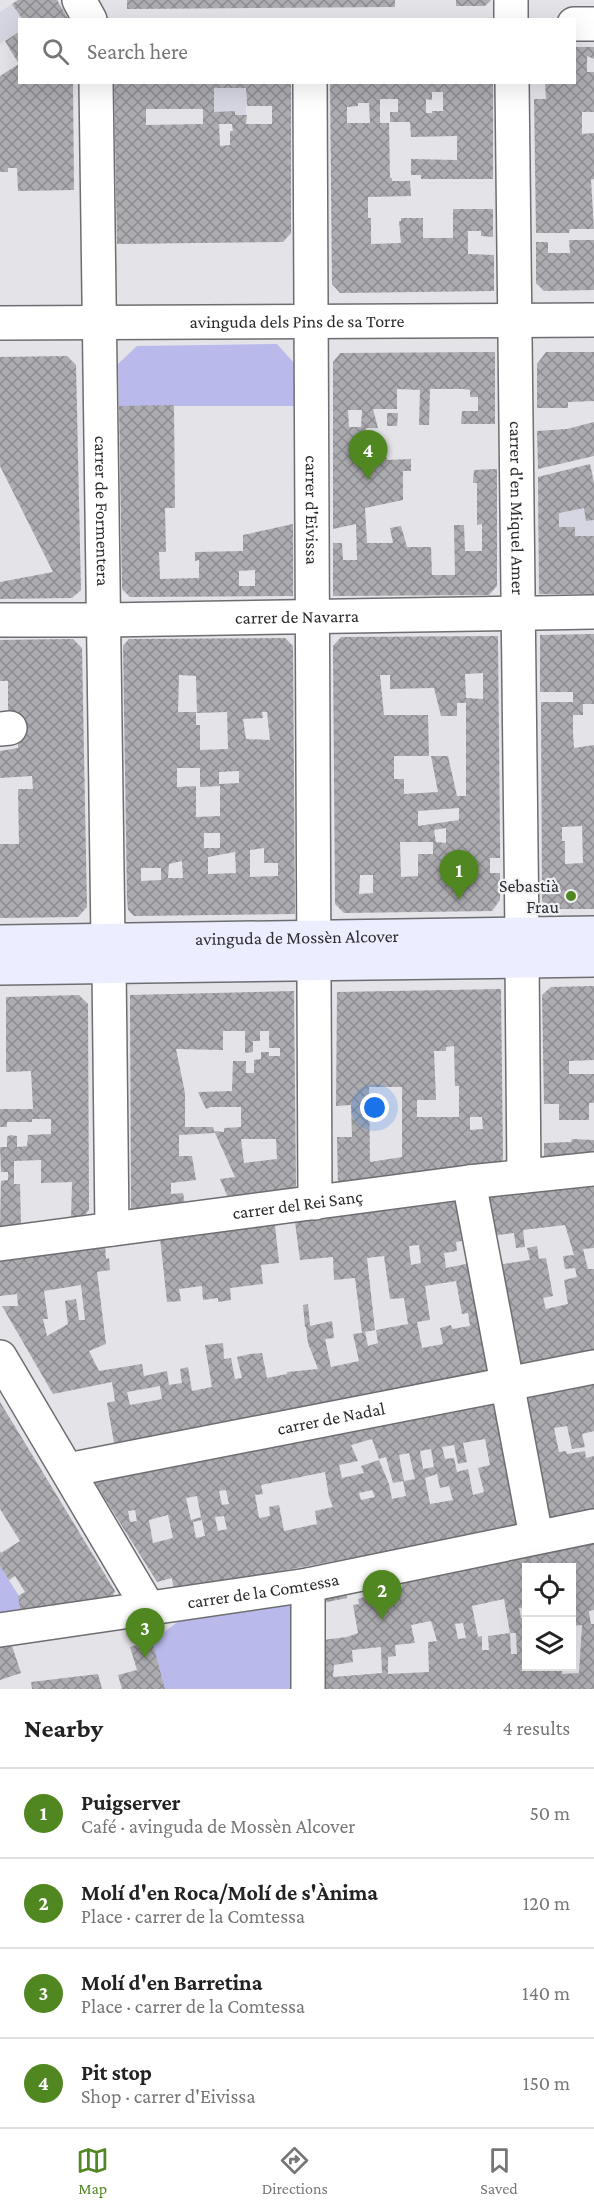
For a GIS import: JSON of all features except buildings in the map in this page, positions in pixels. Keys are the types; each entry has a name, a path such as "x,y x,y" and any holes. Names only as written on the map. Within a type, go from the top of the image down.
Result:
{"main road":[{"name":"avinguda de Mossèn Alcover","path":"0,942 109,953 522,947 594,933"},
{"name":"avinguda de Mossèn Alcover","path":"522,947 594,960"},
{"name":"avinguda de Mossèn Alcover","path":"0,968 109,953"}],"street":[{"path":"79,0 89,18"},
{"path":"511,0 511,18"},
{"path":"576,24 594,24"},
{"name":"carrer de Formentera","path":"96,84 112,1229"},
{"name":"carrer d'Eivissa","path":"310,84 315,1203"},
{"name":"carrer d'en Miquel Amer","path":"512,84 524,1176"},
{"name":"avinguda dels Pins de sa Torre","path":"0,323 594,320"},
{"name":"carrer de Navarra","path":"0,620 105,621 594,612"},
{"name":"carrer del Rei Sanç","path":"0,1244 469,1182 594,1169"},
{"path":"469,1182 536,1536"},
{"path":"0,1357 149,1609"},
{"name":"carrer de Nadal","path":"68,1470 594,1367"},
{"name":"carrer de la Comtessa","path":"0,1630 308,1585 536,1536 594,1526"},
{"path":"308,1585 308,1689"}],"shaded area":[{"path":"18,0 38,18 18,18 18,32 0,44 0,12"},
{"path":"214,84 246,84 246,124 214,124"},
{"path":"277,344 294,363 294,406 119,406 118,364 137,346"},
{"path":"590,464 594,483 594,536 538,536 538,477"},
{"path":"0,1566 19,1596 21,1614 0,1616"},
{"path":"283,1598 293,1606 290,1689 165,1689 152,1641 183,1618"}],"place":[{"name":"Pit stop","path":"368,480"},
{"name":"Sebastià Frau","path":"571,896"},
{"name":"Puigserver","path":"459,900"},
{"name":"Molí d'en Roca/Molí de s'Ànima","path":"382,1620"},
{"name":"Molí d'en Barretina","path":"145,1658"}]}
